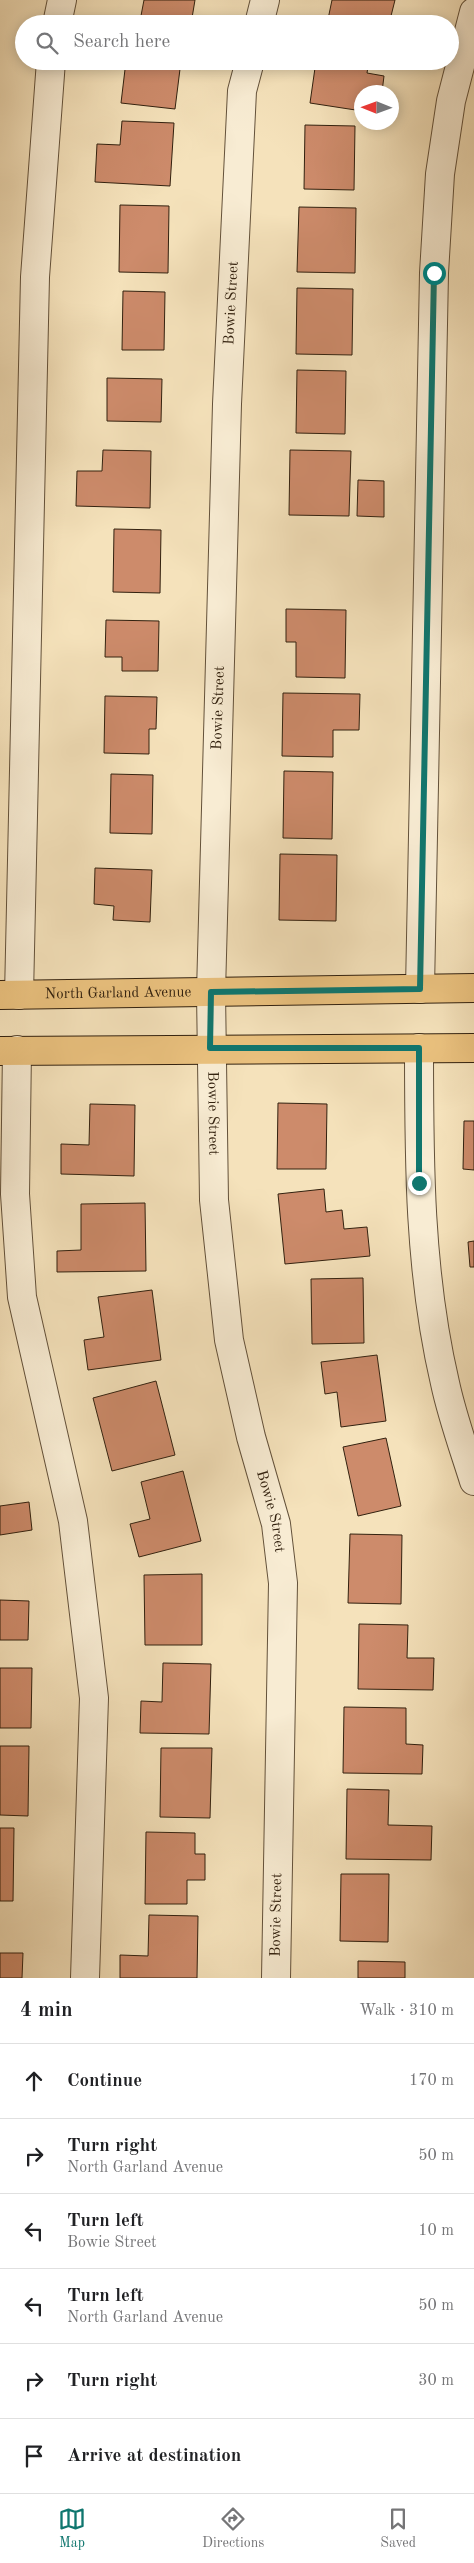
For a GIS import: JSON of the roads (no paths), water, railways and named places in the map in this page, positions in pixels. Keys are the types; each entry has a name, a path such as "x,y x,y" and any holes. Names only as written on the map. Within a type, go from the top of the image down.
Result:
{"main road":[{"name":"North Garland Avenue","path":"10,995 474,988"},
{"path":"8,1050 474,1048"}],"street":[{"path":"59,15 62,0"},
{"path":"261,15 265,0"},
{"path":"420,989 434,273 440,174 451,101 474,12"},
{"path":"10,995 35,277 49,70"},
{"name":"Bowie Street","path":"248,70 242,91 228,404 210,1048 214,1200 229,1340 251,1438 276,1524 283,1583 276,1978"},
{"path":"419,1048 419,1183 427,1283 445,1383 474,1481"},
{"path":"8,1050 14,1194 22,1297 73,1520 94,1698 85,1978"}]}
